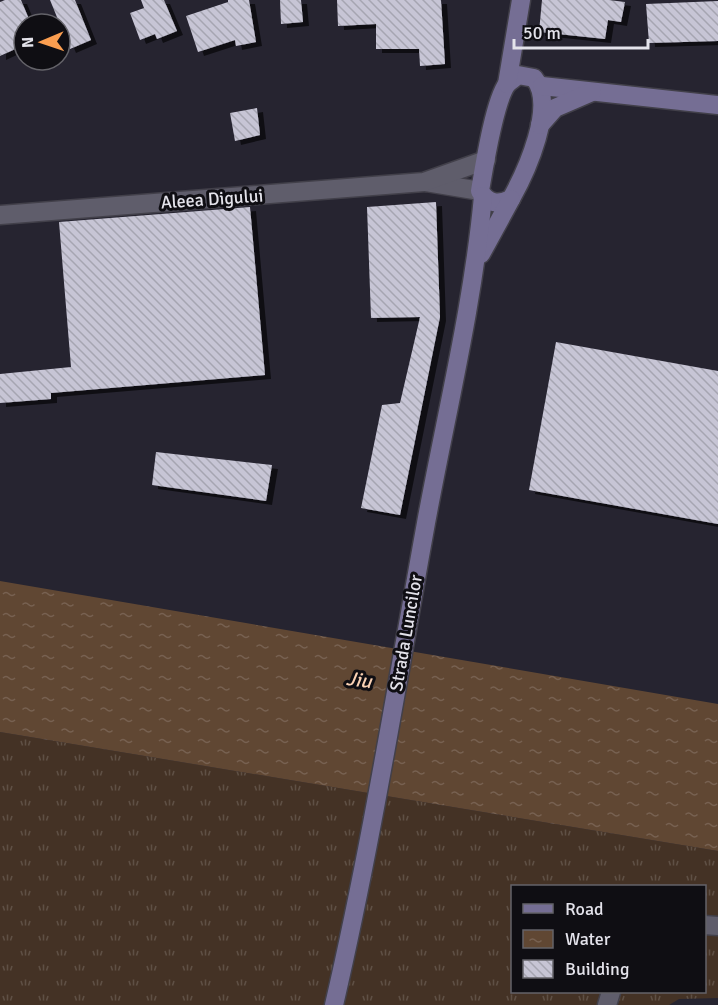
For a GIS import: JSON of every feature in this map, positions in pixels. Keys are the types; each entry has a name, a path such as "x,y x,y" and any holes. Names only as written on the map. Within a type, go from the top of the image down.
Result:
{"main road":[{"path":"507,84 521,0"},
{"path":"518,20 535,81"},
{"path":"507,84 518,75 535,81 593,91 718,105"},
{"name":"Strada Luncilor","path":"477,261 523,177 543,106 535,81"},
{"name":"Strada Luncilor","path":"334,1005 365,854 449,397 477,261 486,160 501,98 507,84"},
{"path":"539,126 555,108 593,91"},
{"path":"482,194 495,203 511,199"}],"street":[{"name":"Aleea Digului","path":"0,215 424,182 486,160"},
{"name":"Aleea Digului","path":"424,182 482,194"}],"green space":[{"path":"0,732 718,851 718,998 679,999 669,1005 0,1005"}],"water":[{"name":"Jiu","path":"0,581 718,704 718,851 0,732"}],"building":[{"path":"21,0 26,12 12,12 12,50 0,56 0,2"},
{"path":"50,0 75,0 91,40 72,48 72,12 55,12"},
{"path":"141,0 164,0 177,31 157,39 155,34 140,40 130,13 144,8"},
{"path":"228,0 249,0 256,42 236,46 235,40 198,52 186,16 228,2"},
{"path":"280,0 301,0 303,22 281,24"},
{"path":"337,0 441,0 445,64 420,66 419,49 376,49 376,24 338,26"},
{"path":"542,0 625,2 621,22 608,20 605,39 539,32"},
{"path":"718,1 718,41 649,43 646,4"},
{"path":"257,108 260,135 235,141 230,113"},
{"path":"436,202 440,317 400,515 361,508 382,405 400,403 420,317 371,318 367,207"},
{"path":"250,207 265,375 51,393 51,399 0,403 0,374 71,367 59,222"},
{"path":"556,342 718,371 718,524 529,490"},
{"path":"156,452 272,465 266,501 152,485"}]}
